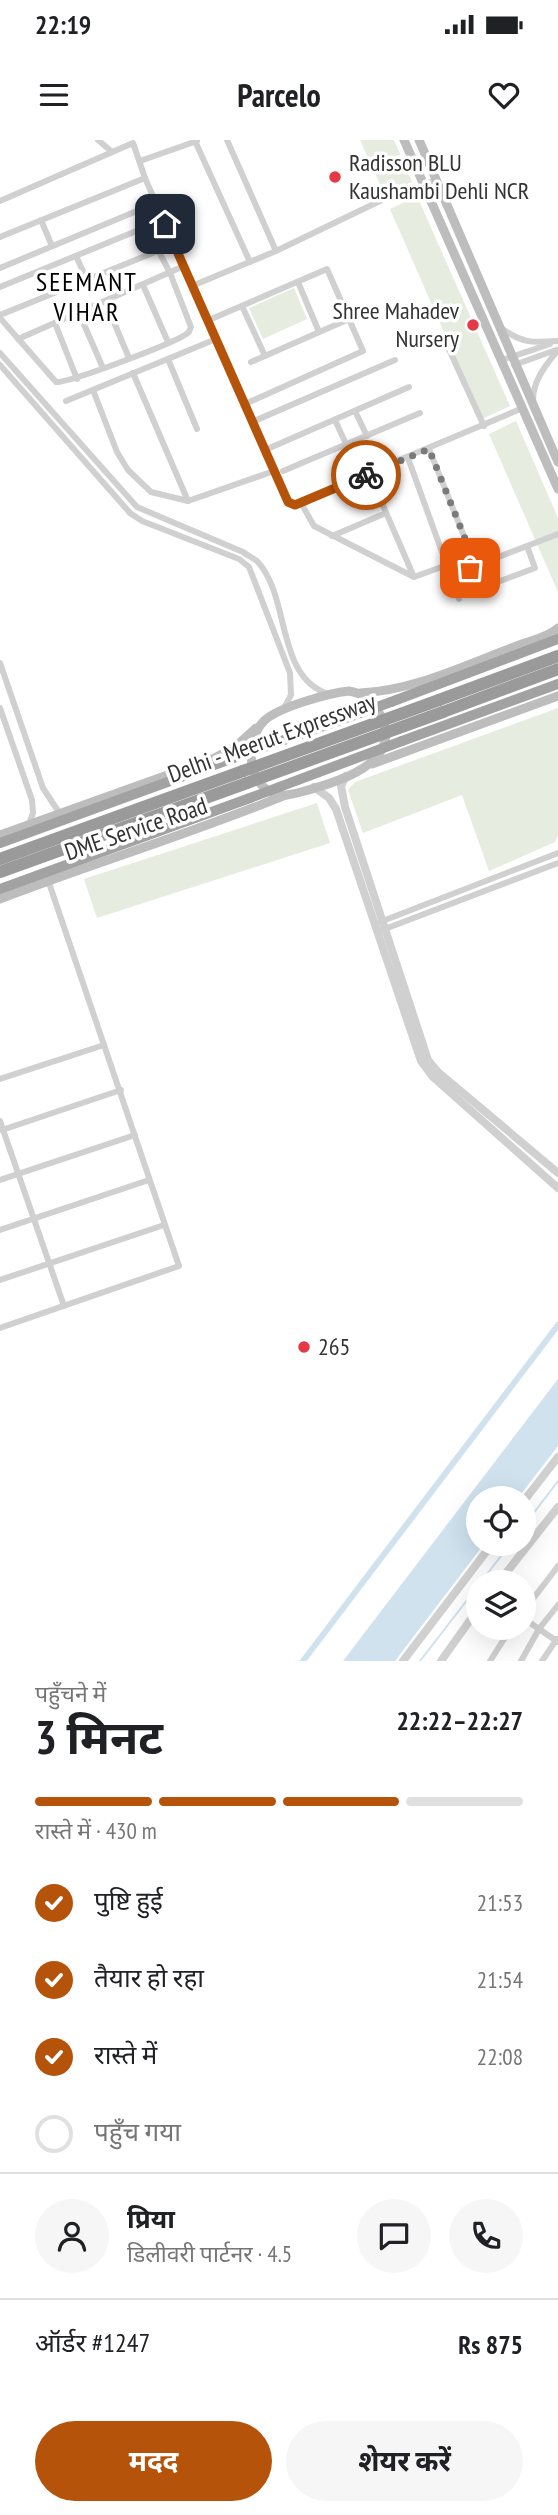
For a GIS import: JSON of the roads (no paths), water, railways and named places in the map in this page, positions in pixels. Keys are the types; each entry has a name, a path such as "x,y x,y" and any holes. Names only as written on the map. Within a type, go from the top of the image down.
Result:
{"highway":[{"path":"0,843 29,829 279,743 558,639"},
{"name":"Delhi - Meerut Expressway","path":"441,706 558,656"},
{"name":"Delhi - Meerut Expressway","path":"0,872 97,831 441,706 558,669"},
{"path":"0,889 558,684"},
{"name":"Delhi - Meerut Expressway","path":"0,859 97,831"}],"main road":[{"path":"404,140 558,489"},
{"path":"419,140 558,462"},
{"path":"558,628 399,688 381,692 349,691 328,694 281,712 265,720 254,737 250,757 255,774 263,787 284,796 345,776 558,696"},
{"path":"360,693 376,706 385,724 384,747 377,759 368,766"},
{"name":"DME Service Road","path":"0,835 29,829 60,814 215,758 236,746 265,720"},
{"name":"DME Service Road","path":"0,899 284,796"}],"street":[{"path":"98,140 111,151"},
{"path":"228,140 276,251"},
{"path":"0,201 133,141 145,178 192,286 288,502 292,505 523,408"},
{"path":"140,161 197,141 250,262"},
{"path":"0,237 81,207 145,178"},
{"path":"192,286 276,251 382,200 436,180"},
{"path":"0,268 156,203"},
{"path":"41,220 52,246"},
{"path":"0,286 146,227 160,250 191,327 187,333 168,342 77,379 57,382 0,317 160,250"},
{"path":"76,256 87,280"},
{"path":"18,339 184,266"},
{"path":"209,320 327,269 363,351 244,404"},
{"path":"298,282 319,332"},
{"path":"143,285 168,342"},
{"path":"106,301 129,358"},
{"path":"242,306 265,356"},
{"path":"79,313 103,368"},
{"path":"251,362 349,319"},
{"path":"54,323 77,379"},
{"path":"499,327 527,342 557,341"},
{"path":"66,401 216,339"},
{"path":"514,361 557,341"},
{"path":"447,345 484,426"},
{"path":"503,364 558,350"},
{"path":"533,405 534,388 543,369 558,350"},
{"path":"0,353 137,507 243,552 257,561 268,579 298,671 308,684 328,694"},
{"path":"167,359 197,429"},
{"path":"253,422 395,360"},
{"path":"0,365 130,513 142,521 239,559 249,567 292,680 291,695 281,712"},
{"path":"133,373 188,501"},
{"path":"265,450 409,387"},
{"path":"93,390 117,453 128,470 150,492 188,501 274,471"},
{"path":"355,411 367,436"},
{"path":"283,471 420,413"},
{"path":"335,420 346,444"},
{"path":"355,441 414,577"},
{"path":"429,449 476,566"},
{"path":"408,458 459,599"},
{"path":"301,503 313,524 414,577 447,565"},
{"path":"332,536 386,513"},
{"path":"527,546 535,568 480,589 470,569 476,566 527,546 558,534"},
{"path":"258,587 268,579"},
{"path":"0,663 43,788 60,814"},
{"path":"0,708 32,800 33,813 29,829"},
{"path":"345,776 341,786 345,807 380,927"},
{"path":"314,787 329,798 336,809 428,1060 557,1180"},
{"path":"380,927 558,853"},
{"path":"380,927 558,863"},
{"path":"0,1328 178,1268 179,1263 48,880"},
{"path":"0,1079 104,1045"},
{"path":"1,1130 121,1090"},
{"path":"0,1121 64,1306"},
{"path":"0,1180 135,1135"},
{"path":"0,1230 149,1180"},
{"path":"0,1280 164,1225"},
{"path":"535,1486 558,1457"},
{"path":"508,1570 558,1507"},
{"path":"403,1661 483,1556"},
{"path":"536,1595 558,1566"},
{"path":"521,1661 539,1629 558,1605"},
{"path":"444,1660 466,1627"},
{"path":"536,1627 557,1640 542,1661"},
{"path":"490,1661 503,1640"}],"water":[{"path":"558,1379 558,1446 527,1486 476,1486"},
{"path":"466,1500 466,1556 475,1556 395,1661 343,1661"}],"waterway":[{"path":"303,1661 558,1325"},
{"path":"536,1510 558,1481"},
{"path":"490,1570 501,1556"},
{"path":"420,1661 466,1602"}],"place":[{"name":"Radisson BLU Kaushambi Dehli NCR","path":"335,177"},
{"name":"Shree Mahadev Nursery","path":"473,325"},
{"name":"265","path":"304,1347"}],"district":[{"name":"SEEMANT VIHAR","path":"87,297"}]}
